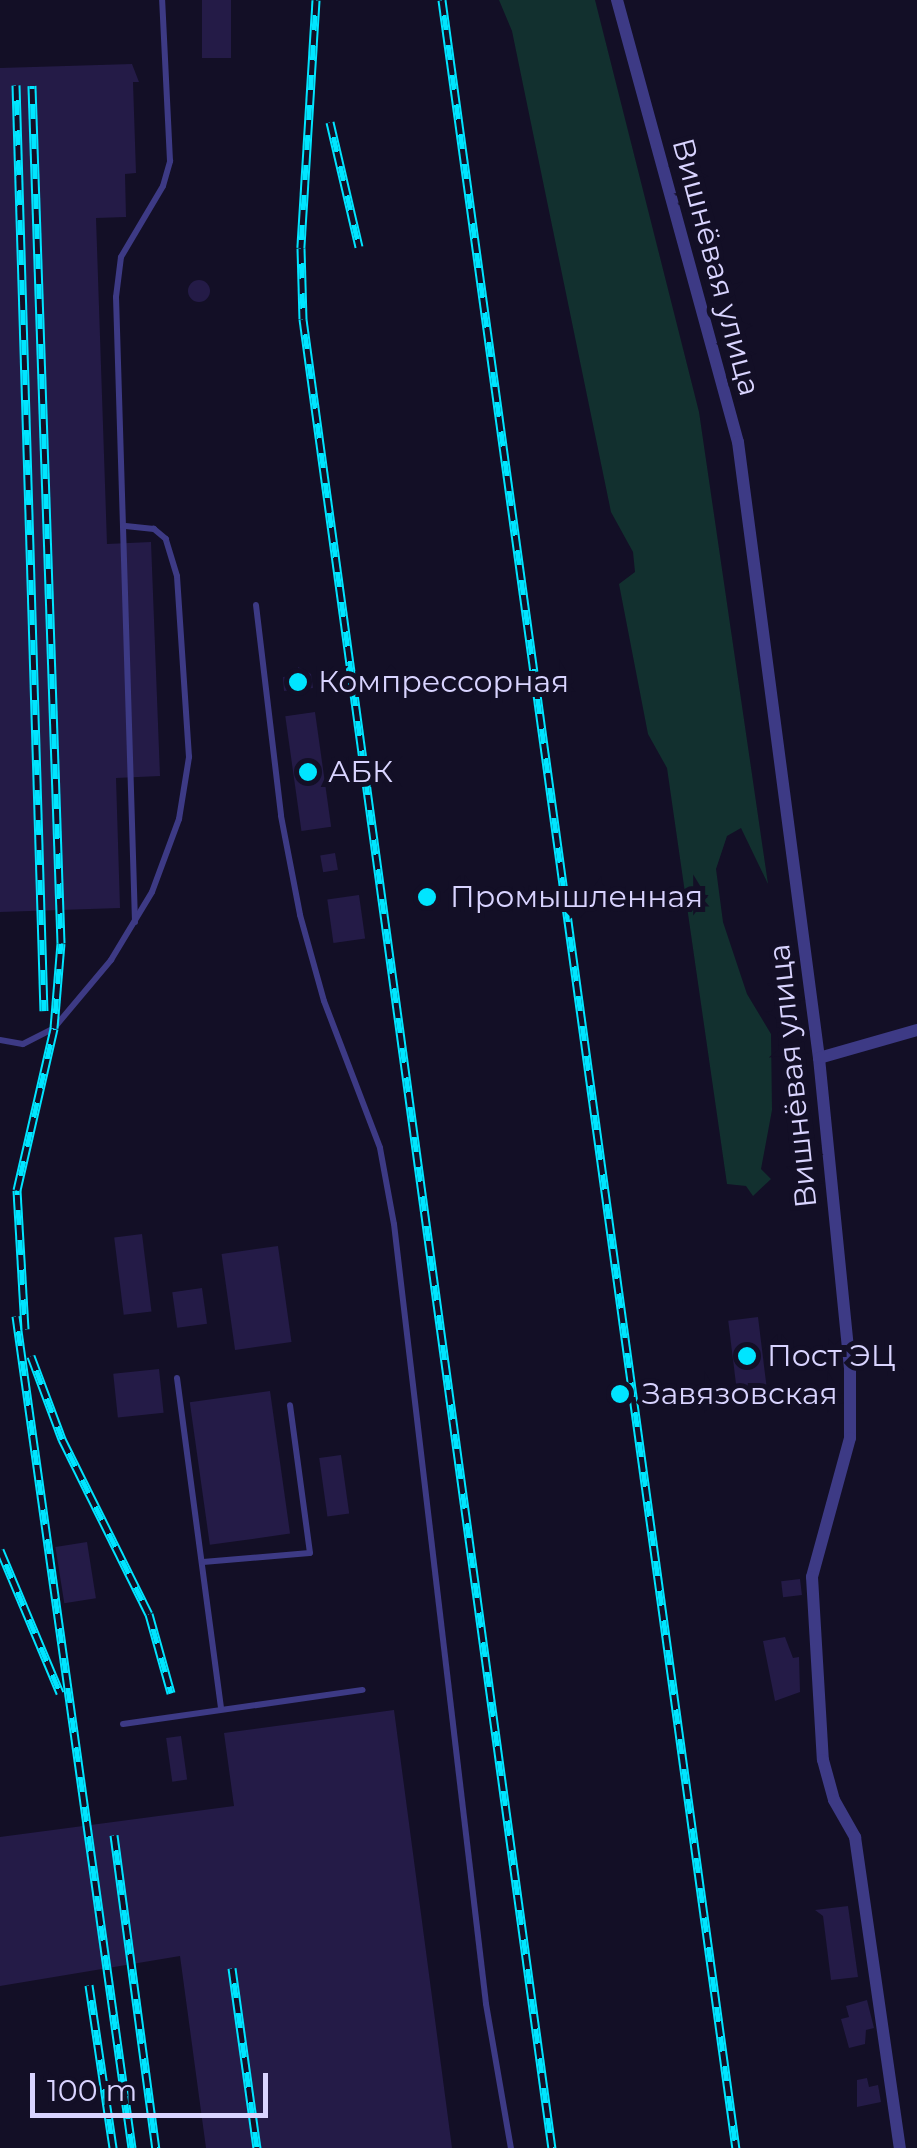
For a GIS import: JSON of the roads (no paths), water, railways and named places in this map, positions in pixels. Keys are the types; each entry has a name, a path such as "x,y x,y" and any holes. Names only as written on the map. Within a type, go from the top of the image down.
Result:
{"street":[{"name":"Вишнёвая улица","path":"617,0 738,442 819,1058 852,1406 835,1504 814,1562 823,1760 834,1800 855,1837 900,2148"},
{"path":"819,1058 917,1030"}],"lane":[{"path":"135,922 118,274 170,161 162,0"},
{"path":"0,1040 22,1044 54,1028 135,922 179,819 189,756 173,558 154,529 123,526"},
{"path":"256,605 300,915 324,1001 370,1115 394,1224 486,2004 511,2148"},
{"path":"177,1378 221,1709"},
{"path":"203,1562 310,1553 290,1405"},
{"path":"123,1724 364,1690"}],"railway":[{"path":"316,0 301,248 303,319 552,2148"},
{"path":"442,0 736,2148"},
{"path":"16,85 44,1011"},
{"path":"25,1329 17,1190 54,1028 61,943 32,85"},
{"path":"330,122 359,247"},
{"path":"16,1316 132,2148"},
{"path":"31,1356 62,1439 149,1614 171,1693"},
{"path":"0,1550 60,1693"},
{"path":"114,1835 156,2148"},
{"path":"232,1968 257,2148"},
{"path":"89,1985 113,2148"}],"place":[{"name":"Компрессорная","path":"298,682"},
{"name":"АБК","path":"308,772"},
{"name":"Промышленная","path":"427,897"},
{"name":"Пост ЭЦ","path":"747,1356"},
{"name":"Завязовская","path":"620,1394"}]}
